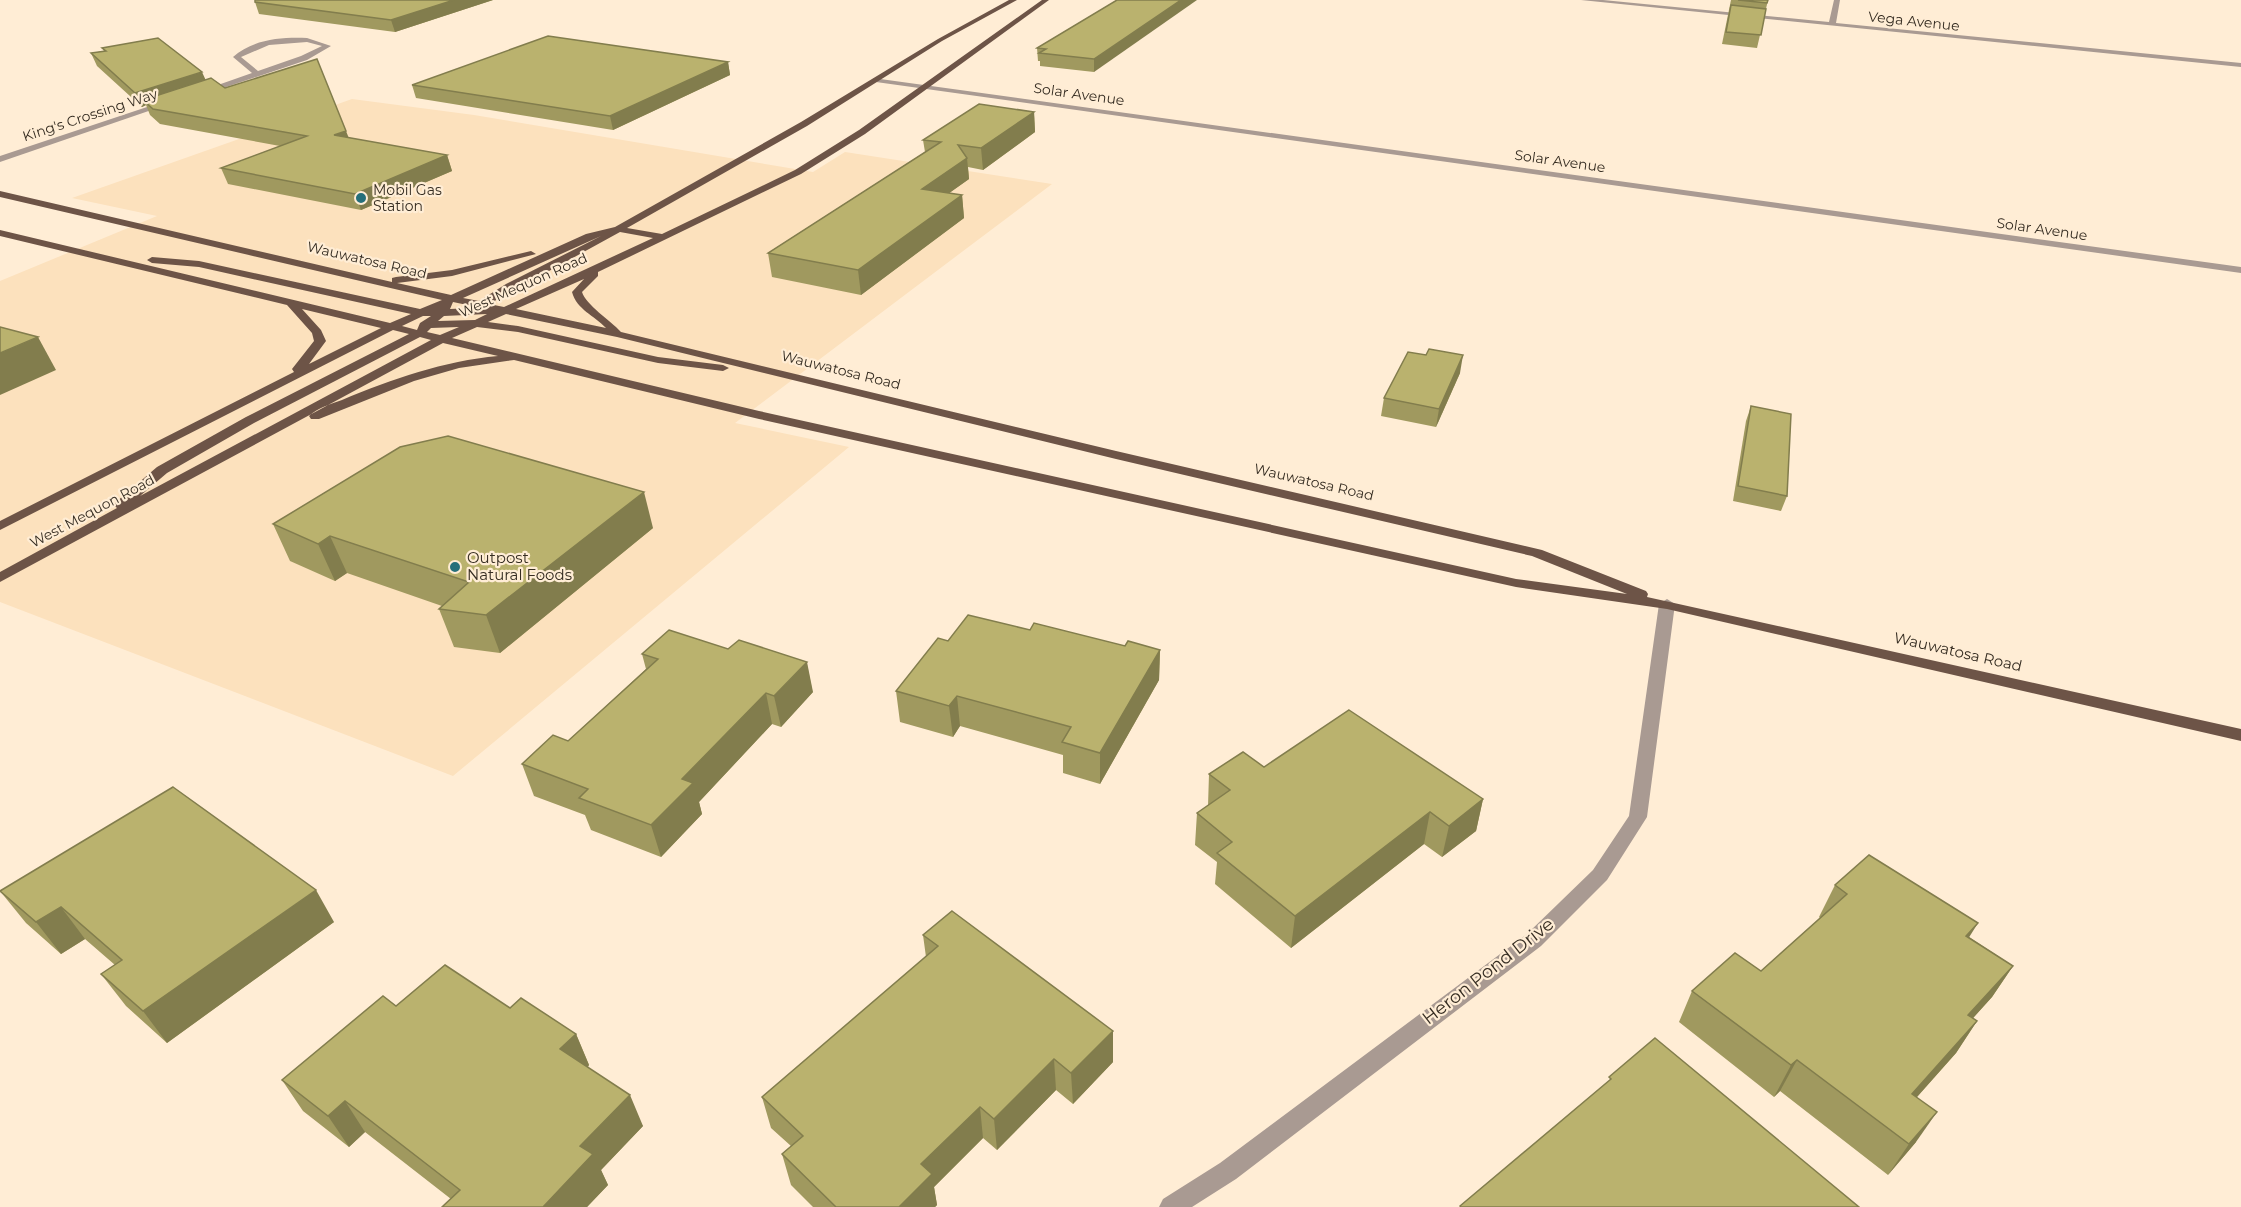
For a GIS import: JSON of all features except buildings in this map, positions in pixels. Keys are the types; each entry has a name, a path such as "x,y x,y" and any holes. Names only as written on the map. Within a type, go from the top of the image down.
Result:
{"main road":[{"name":"West Mequon Road","path":"0,526 393,326 563,247 589,236 618,229 804,124 940,40 1014,0"},
{"name":"West Mequon Road","path":"0,578 317,404 443,338 472,318 503,309 608,264 798,172 862,132 927,87 1046,0"},
{"name":"Wauwatosa Road","path":"0,194 453,299 617,334 1116,455 1537,553 1666,604"},
{"path":"0,233 393,326 424,329 456,324 472,318 480,304 600,242 618,229 661,237"},
{"path":"374,280 436,276 563,247"},
{"path":"102,256 199,264 422,313 472,318 658,360 794,377"},
{"path":"608,264 590,276 577,292 578,299 588,310 602,318 617,334"},
{"path":"99,525 162,470 250,420 424,329 453,299"},
{"path":"289,301 317,332 320,341 313,353 290,378"},
{"path":"443,338 456,324"},
{"name":"Wauwatosa Road","path":"424,329 443,338 770,417 1516,583 1666,604 2241,735"},
{"path":"235,451 393,383 475,363 522,357"}],"street":[{"name":"Vega Avenue","path":"1584,0 2241,65"},
{"path":"1832,25 1837,0"},
{"path":"190,96 257,74 304,58 328,46 321,42 303,40 279,41 243,51 237,57 257,74"},
{"name":"Solar Avenue","path":"876,80 2241,270"},
{"name":"King's Crossing Way","path":"0,159 178,100"},
{"name":"Heron Pond Drive","path":"1171,1207 1228,1171 1534,940 1600,875 1638,817 1666,604"}],"shaded area":[{"path":"352,99 474,115 813,172 845,152 1052,184 735,423 849,447 453,776 0,602 0,281 157,216 72,198"}],"place":[{"name":"Mobil Gas Station","path":"361,198"},
{"name":"Outpost Natural Foods","path":"455,567"}]}
